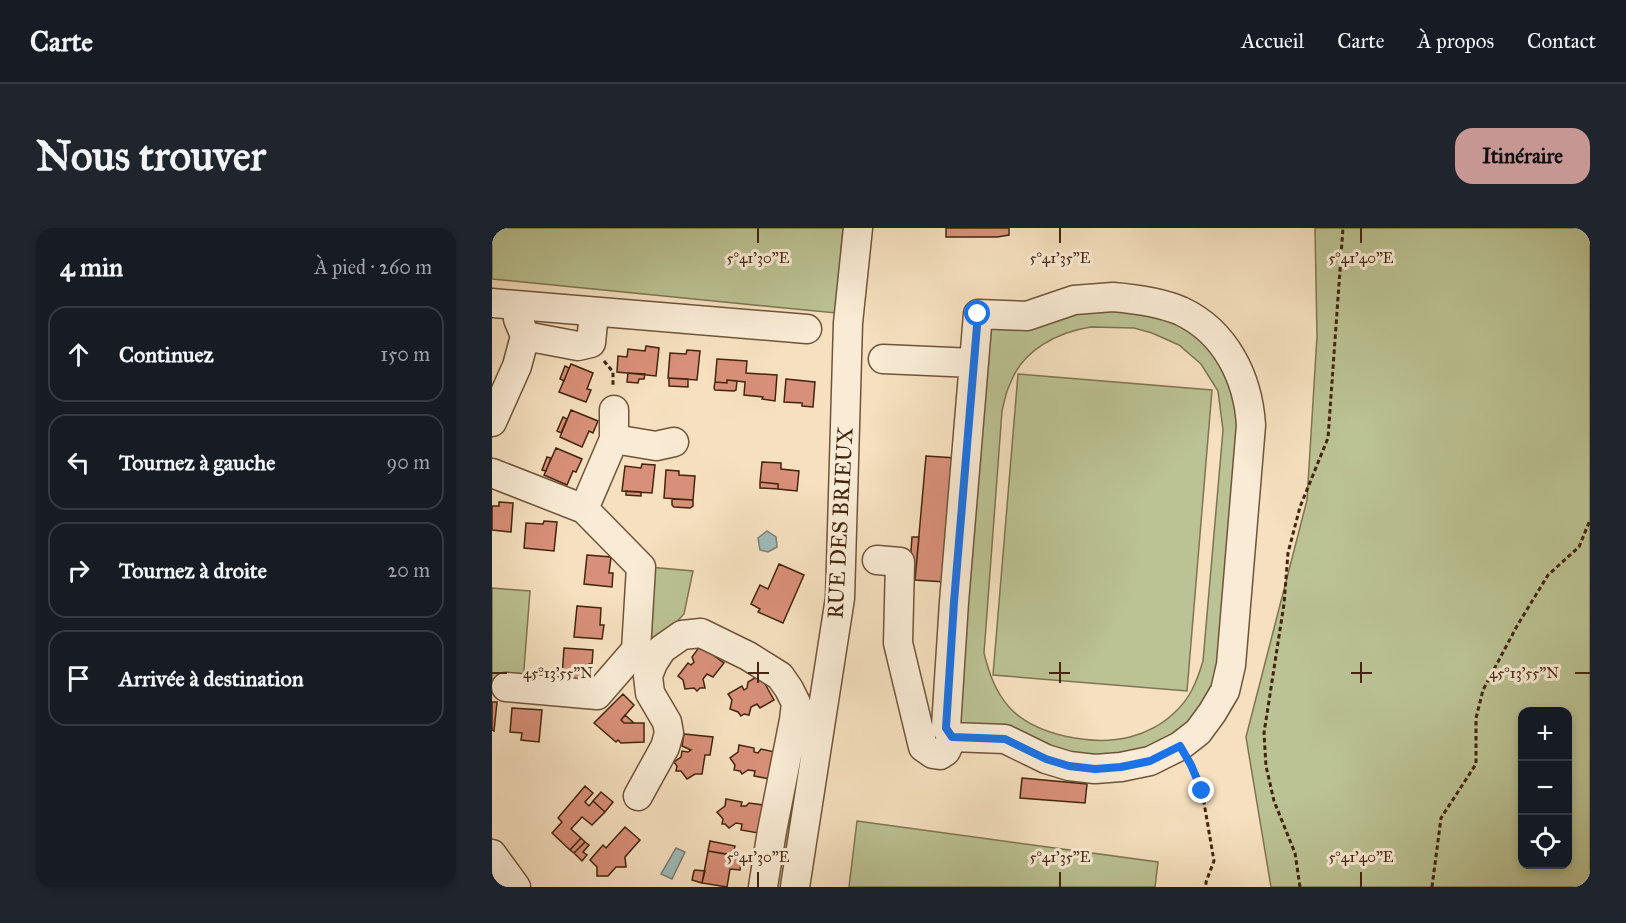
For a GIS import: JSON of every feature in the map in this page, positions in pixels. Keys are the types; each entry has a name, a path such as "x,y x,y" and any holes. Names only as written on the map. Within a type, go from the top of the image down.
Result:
{"street":[{"name":"RUE DES BRIEUX","path":"795,887 840,598 848,322 858,228"},
{"path":"1113,297 1138,299 1181,311 1203,324 1222,343 1235,363 1250,406 1251,426 1231,665 1225,691 1198,732 1180,746 1150,761 1121,767 1095,769 1069,766 1046,759 1005,739 952,737 946,728 978,314 1027,316 1074,300 1113,297"},
{"path":"505,304 807,329"},
{"path":"492,422 518,366 525,336 518,319 505,304"},
{"path":"525,336 578,346 591,343 594,312"},
{"path":"883,358 974,363"},
{"path":"584,509 614,439 614,410"},
{"path":"614,439 656,446 674,442"},
{"path":"492,473 584,509 641,567 636,650 597,695 506,687"},
{"path":"877,560 900,562 898,643 922,747 933,754 940,755 946,751 952,737"},
{"path":"638,796 665,747 669,733 667,722 650,693 648,676 662,649 682,635 701,633 748,656 780,676 796,703 763,887"},
{"path":"492,854 516,887"}],"path":[{"path":"1300,887 1295,853 1274,801 1266,766 1264,733 1284,604 1288,553 1300,507 1329,438 1343,228"},
{"path":"591,343 613,372 614,410"},
{"path":"1432,887 1441,818 1476,764 1476,718 1483,690 1517,626 1548,575 1579,547 1590,520"},
{"path":"1180,746 1202,791 1214,861 1206,887"}],"green space":[{"path":"492,228 843,228 836,313 492,279"},
{"path":"1315,228 1590,228 1590,887 1271,887 1246,737 1307,500 1317,336"},
{"path":"1131,302 1204,333 1245,408 1226,664 1183,735 1106,763 952,724 984,320","holes":["1091,327 1134,328 1179,345 1201,364 1218,391 1223,430 1203,661 1189,696 1170,717 1130,737 1082,739 1049,732 1020,717 1009,707 996,688 984,653 1002,411 1007,390 1023,361 1032,352 1054,338"]},
{"path":"1018,374 1212,390 1187,691 993,675"},
{"path":"649,567 693,571 684,614 642,659"},
{"path":"492,588 530,591 523,682 492,679"},
{"path":"857,821 1158,862 1155,887 849,887"}],"water":[{"path":"767,531 776,537 777,547 768,552 760,550 758,538"},
{"path":"676,848 685,852 672,879 661,874"}],"building":[{"path":"946,228 1009,228 1009,235 946,237"},
{"path":"646,346 659,348 656,376 617,372 618,356 627,357 628,349 645,351"},
{"path":"687,350 700,351 697,380 668,378 670,353 686,354"},
{"path":"717,359 747,361 746,373 777,375 775,401 744,395 745,382 727,380 727,383 715,382"},
{"path":"571,364 593,373 587,389 591,390 586,402 559,392"},
{"path":"565,366 569,368 564,381 560,379"},
{"path":"628,373 645,374 644,379 639,379 638,383 627,382"},
{"path":"669,378 688,379 688,387 669,386"},
{"path":"786,379 815,382 813,407 802,406 802,403 784,402"},
{"path":"727,380 737,381 736,390 715,390 715,382 727,383"},
{"path":"571,410 598,421 593,433 589,431 582,447 560,437"},
{"path":"563,417 567,419 561,433 557,431"},
{"path":"556,448 582,459 567,485 544,475"},
{"path":"926,456 956,458 945,582 915,580"},
{"path":"547,457 551,458 546,471 542,470"},
{"path":"762,462 781,463 781,469 799,471 797,491 778,489 778,484 760,482"},
{"path":"642,464 655,465 652,493 622,491 625,466 641,468"},
{"path":"666,470 679,471 679,475 695,476 693,500 664,498"},
{"path":"760,482 778,484 778,489 760,488"},
{"path":"626,491 641,492 641,496 626,495"},
{"path":"672,499 693,500 693,506 690,508 674,507"},
{"path":"499,502 513,503 511,532 492,530 492,506 499,506"},
{"path":"544,521 557,522 554,551 524,548 526,523 543,524"},
{"path":"912,537 919,537 915,580 909,579"},
{"path":"587,555 611,557 609,573 613,573 612,587 584,584"},
{"path":"779,564 804,575 783,623 758,612 760,609 751,604 760,585 768,589"},
{"path":"577,606 601,608 600,625 604,625 602,639 574,637"},
{"path":"700,646 724,663 713,677 707,674 703,679 705,688 697,691 694,688 685,689 683,680 678,676 688,663 691,665 694,662 692,657"},
{"path":"564,648 593,650 587,680 562,677"},
{"path":"760,675 774,700 760,708 757,704 751,707 749,715 741,716 730,709 732,700 728,694 742,686 744,690 748,682"},
{"path":"623,694 634,705 621,720 624,723 644,723 644,742 621,743 618,740 616,742 594,723"},
{"path":"492,702 497,702 494,731 492,730"},
{"path":"512,708 542,710 539,742 521,740 522,733 510,732"},
{"path":"625,715 634,723 624,723 621,720"},
{"path":"684,734 713,737 710,755 705,755 702,774 695,774 687,779 681,771 676,771 677,766 674,762 681,757 682,751 691,750 682,746"},
{"path":"739,745 754,748 754,752 758,753 761,749 775,752 770,779 754,776 755,771 748,770 742,774 734,770 735,765 730,758 738,752"},
{"path":"1022,778 1087,784 1085,803 1020,798"},
{"path":"585,786 593,793 585,802 589,806 593,801 605,812 592,825 582,817 571,829 581,838 570,850 552,833 562,822 558,818"},
{"path":"601,792 613,802 605,812 593,801"},
{"path":"726,799 742,802 741,806 749,803 763,805 758,833 741,830 742,824 736,823 729,828 722,824 723,819 717,812 725,806"},
{"path":"625,827 640,840 625,857 626,867 616,867 608,876 597,876 597,867 590,860 603,845 606,848"},
{"path":"581,838 585,842 574,853 570,850"},
{"path":"710,841 735,846 733,855 708,851"},
{"path":"585,842 589,845 583,852 587,855 582,861 574,853"},
{"path":"708,851 742,857 740,870 730,869 727,887 702,883"},
{"path":"695,870 705,871 702,883 692,880"}],"route":[{"path":"978,314 946,728 952,737 1005,739 1046,759 1069,766 1095,769 1150,761 1180,746 1202,791"}]}
